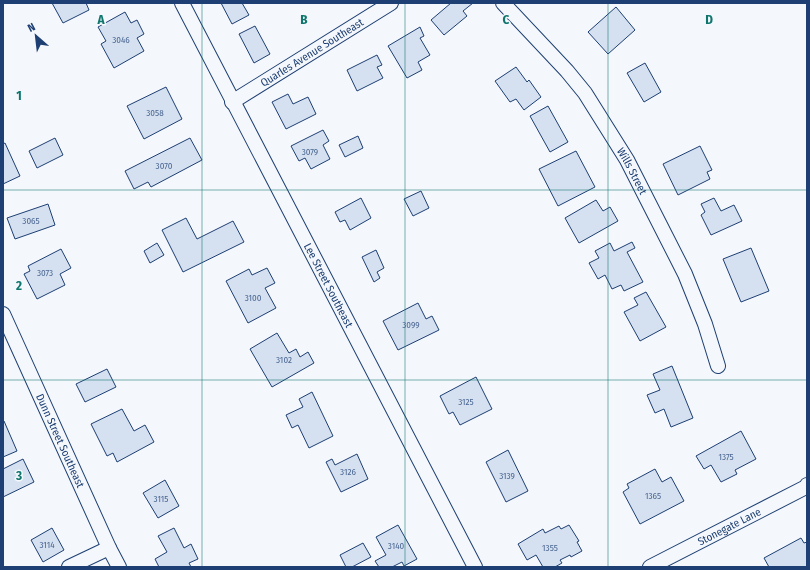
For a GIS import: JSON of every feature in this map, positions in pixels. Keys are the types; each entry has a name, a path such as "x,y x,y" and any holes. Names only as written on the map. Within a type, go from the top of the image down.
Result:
{"street":[{"name":"Lee Street Southeast","path":"182,3 232,102 475,567"},
{"name":"Quarles Avenue Southeast","path":"232,102 391,3"},
{"name":"Wills Street","path":"503,3 567,71 585,93 627,160 685,274 705,324 718,366"},
{"name":"Dunn Street Southeast","path":"3,314 119,567"},
{"name":"Stonegate Lane","path":"650,567 806,487 807,485"},
{"path":"69,567 109,548"}],"building":[{"path":"52,3 86,3 89,10 63,23"},
{"path":"221,3 242,3 249,15 232,24"},
{"path":"451,3 473,3 463,11 467,16 444,35 431,20"},
{"path":"616,7 635,30 608,54 588,32"},
{"path":"125,12 131,23 137,20 144,34 137,38 144,51 114,68 101,44 106,41 98,27"},
{"path":"255,26 270,54 254,63 239,34"},
{"path":"420,27 424,36 420,38 430,55 418,62 422,70 407,78 388,46"},
{"path":"377,55 382,65 377,67 383,78 357,91 347,70"},
{"path":"645,63 661,92 644,102 627,73"},
{"path":"516,67 527,82 529,80 541,97 524,110 516,99 510,102 495,81"},
{"path":"166,87 182,119 144,139 127,106"},
{"path":"288,94 293,104 308,97 316,114 286,129 272,102"},
{"path":"548,106 568,142 550,152 530,116"},
{"path":"323,130 329,141 323,145 330,159 311,169 305,158 299,161 291,146"},
{"path":"358,136 363,148 345,157 339,145"},
{"path":"55,138 63,155 37,168 29,151"},
{"path":"190,138 202,160 151,187 148,182 134,189 125,171"},
{"path":"5,143 20,176 3,184 3,144"},
{"path":"700,146 712,170 707,172 710,179 678,195 663,164"},
{"path":"576,151 595,187 558,206 539,169"},
{"path":"421,191 429,208 413,216 404,199"},
{"path":"361,198 371,218 350,230 345,220 340,222 335,212"},
{"path":"714,198 721,211 734,205 742,221 711,235 701,215 705,212 701,204"},
{"path":"596,200 603,211 610,207 618,221 579,243 565,218"},
{"path":"48,204 55,225 15,239 7,218"},
{"path":"186,218 197,239 233,221 244,242 183,272 162,230"},
{"path":"632,242 635,248 627,252 643,282 624,291 621,285 612,289 605,275 598,279 589,263 599,258 595,251 610,243 614,251"},
{"path":"157,243 164,255 150,263 144,251"},
{"path":"751,248 769,291 741,302 723,259"},
{"path":"61,249 71,268 60,274 65,285 37,299 24,274 30,271 28,266"},
{"path":"376,250 384,268 377,272 380,278 374,282 362,257"},
{"path":"267,268 275,283 265,288 276,308 248,323 226,281 249,269 252,275"},
{"path":"646,292 666,327 640,341 624,312 638,305 634,298"},
{"path":"418,303 426,319 432,316 439,330 398,350 383,321"},
{"path":"277,333 289,353 296,349 300,357 308,352 314,363 272,387 250,349"},
{"path":"672,366 693,418 671,427 664,409 655,413 647,395 660,390 653,374"},
{"path":"107,369 116,387 85,402 76,384"},
{"path":"476,377 492,409 460,425 453,412 449,414 440,396"},
{"path":"312,392 333,436 309,448 298,425 292,428 286,415 303,407 299,399"},
{"path":"122,409 134,431 145,425 154,442 117,462 113,453 107,456 91,424"},
{"path":"4,421 17,451 3,457 3,422"},
{"path":"741,431 756,459 735,470 737,474 721,482 711,465 704,469 696,456"},
{"path":"508,450 528,491 506,502 486,462"},
{"path":"357,454 368,479 341,492 326,462 332,459 335,465"},
{"path":"23,459 34,482 3,497 3,469"},
{"path":"655,469 662,482 671,477 684,501 640,524 623,492 629,488 627,484"},
{"path":"165,480 179,506 158,518 143,493"},
{"path":"398,525 417,559 404,566 402,562 392,567 379,567 375,561 386,555 376,537"},
{"path":"569,525 579,541 577,542 582,551 571,557 570,555 560,560 562,563 555,567 543,567 536,555 527,560 518,544 543,529 545,533 559,526 561,529"},
{"path":"52,528 64,550 43,562 31,540"},
{"path":"174,528 184,548 191,544 198,559 189,563 191,567 159,567 155,559 167,552 158,536"},
{"path":"801,538 804,543 807,542 807,567 769,567 764,558"},
{"path":"363,543 371,557 352,567 346,567 340,555"}]}
